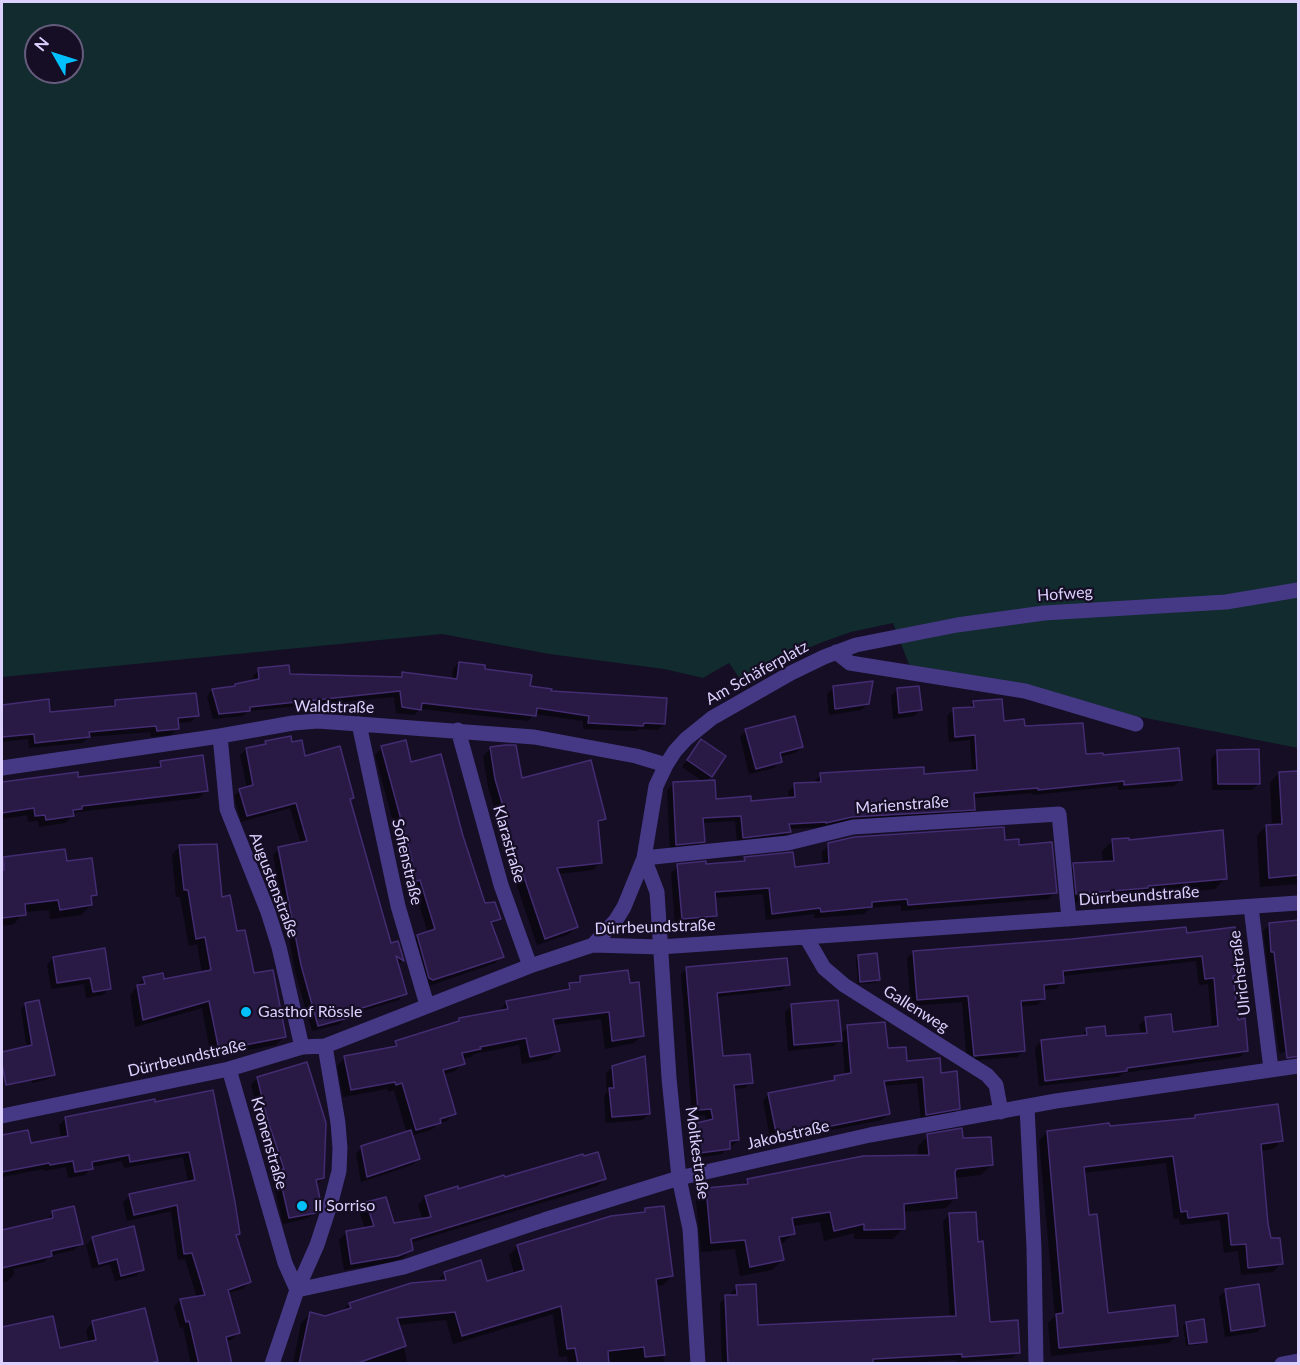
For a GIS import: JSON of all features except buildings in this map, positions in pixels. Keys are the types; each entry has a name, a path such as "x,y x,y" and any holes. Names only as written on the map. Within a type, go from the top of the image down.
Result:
{"street":[{"name":"Hofweg","path":"836,652 887,638 1014,616 1226,602 1299,590"},
{"path":"836,652 850,663 1024,691 1136,724"},
{"name":"Am Schäferplatz","path":"593,945 624,908 644,858 652,799 656,786 666,765 686,739 712,718 791,673 836,652"},
{"name":"Waldstraße","path":"2,768 305,722 534,736 636,756 666,765"},
{"name":"Sofienstraße","path":"359,724 398,906 427,1005"},
{"name":"Klarastraße","path":"458,730 501,885 530,966"},
{"name":"Augustenstraße","path":"220,736 227,809 268,912 279,947 302,1047"},
{"name":"Marienstraße","path":"644,858 788,843 853,827 1059,814 1070,919"},
{"name":"Am Schäferplatz","path":"644,858 657,892 660,947"},
{"name":"Dürrbeundstraße","path":"2,1116 229,1069 302,1047 325,1046 530,966 593,945 660,947 1299,903"},
{"name":"Ulrichstraße","path":"1251,907 1271,1070"},
{"name":"Gallenweg","path":"806,937 824,968 844,985 987,1075 996,1085 1001,1112"},
{"name":"Moltkestraße","path":"660,947 679,1178 690,1229 698,1364"},
{"path":"272,1364 297,1290 317,1245 339,1171 338,1123 325,1046"},
{"name":"Kronenstraße","path":"229,1069 285,1263 297,1290"},
{"name":"Jakobstraße","path":"297,1290 414,1264 679,1178 888,1131 1056,1101 1271,1070 1298,1070"},
{"path":"1027,1107 1034,1248 1036,1364"},
{"path":"1282,1364 1299,1361"}],"green space":[{"path":"2,2 1298,2 1298,748 1110,711 910,667 893,623 851,632 820,643 785,658 742,682 729,663 703,678 664,669 549,654 442,634 2,677"}],"place":[{"name":"Gasthof Rössle","path":"246,1012"},
{"name":"Il Sorriso","path":"302,1206"}]}
